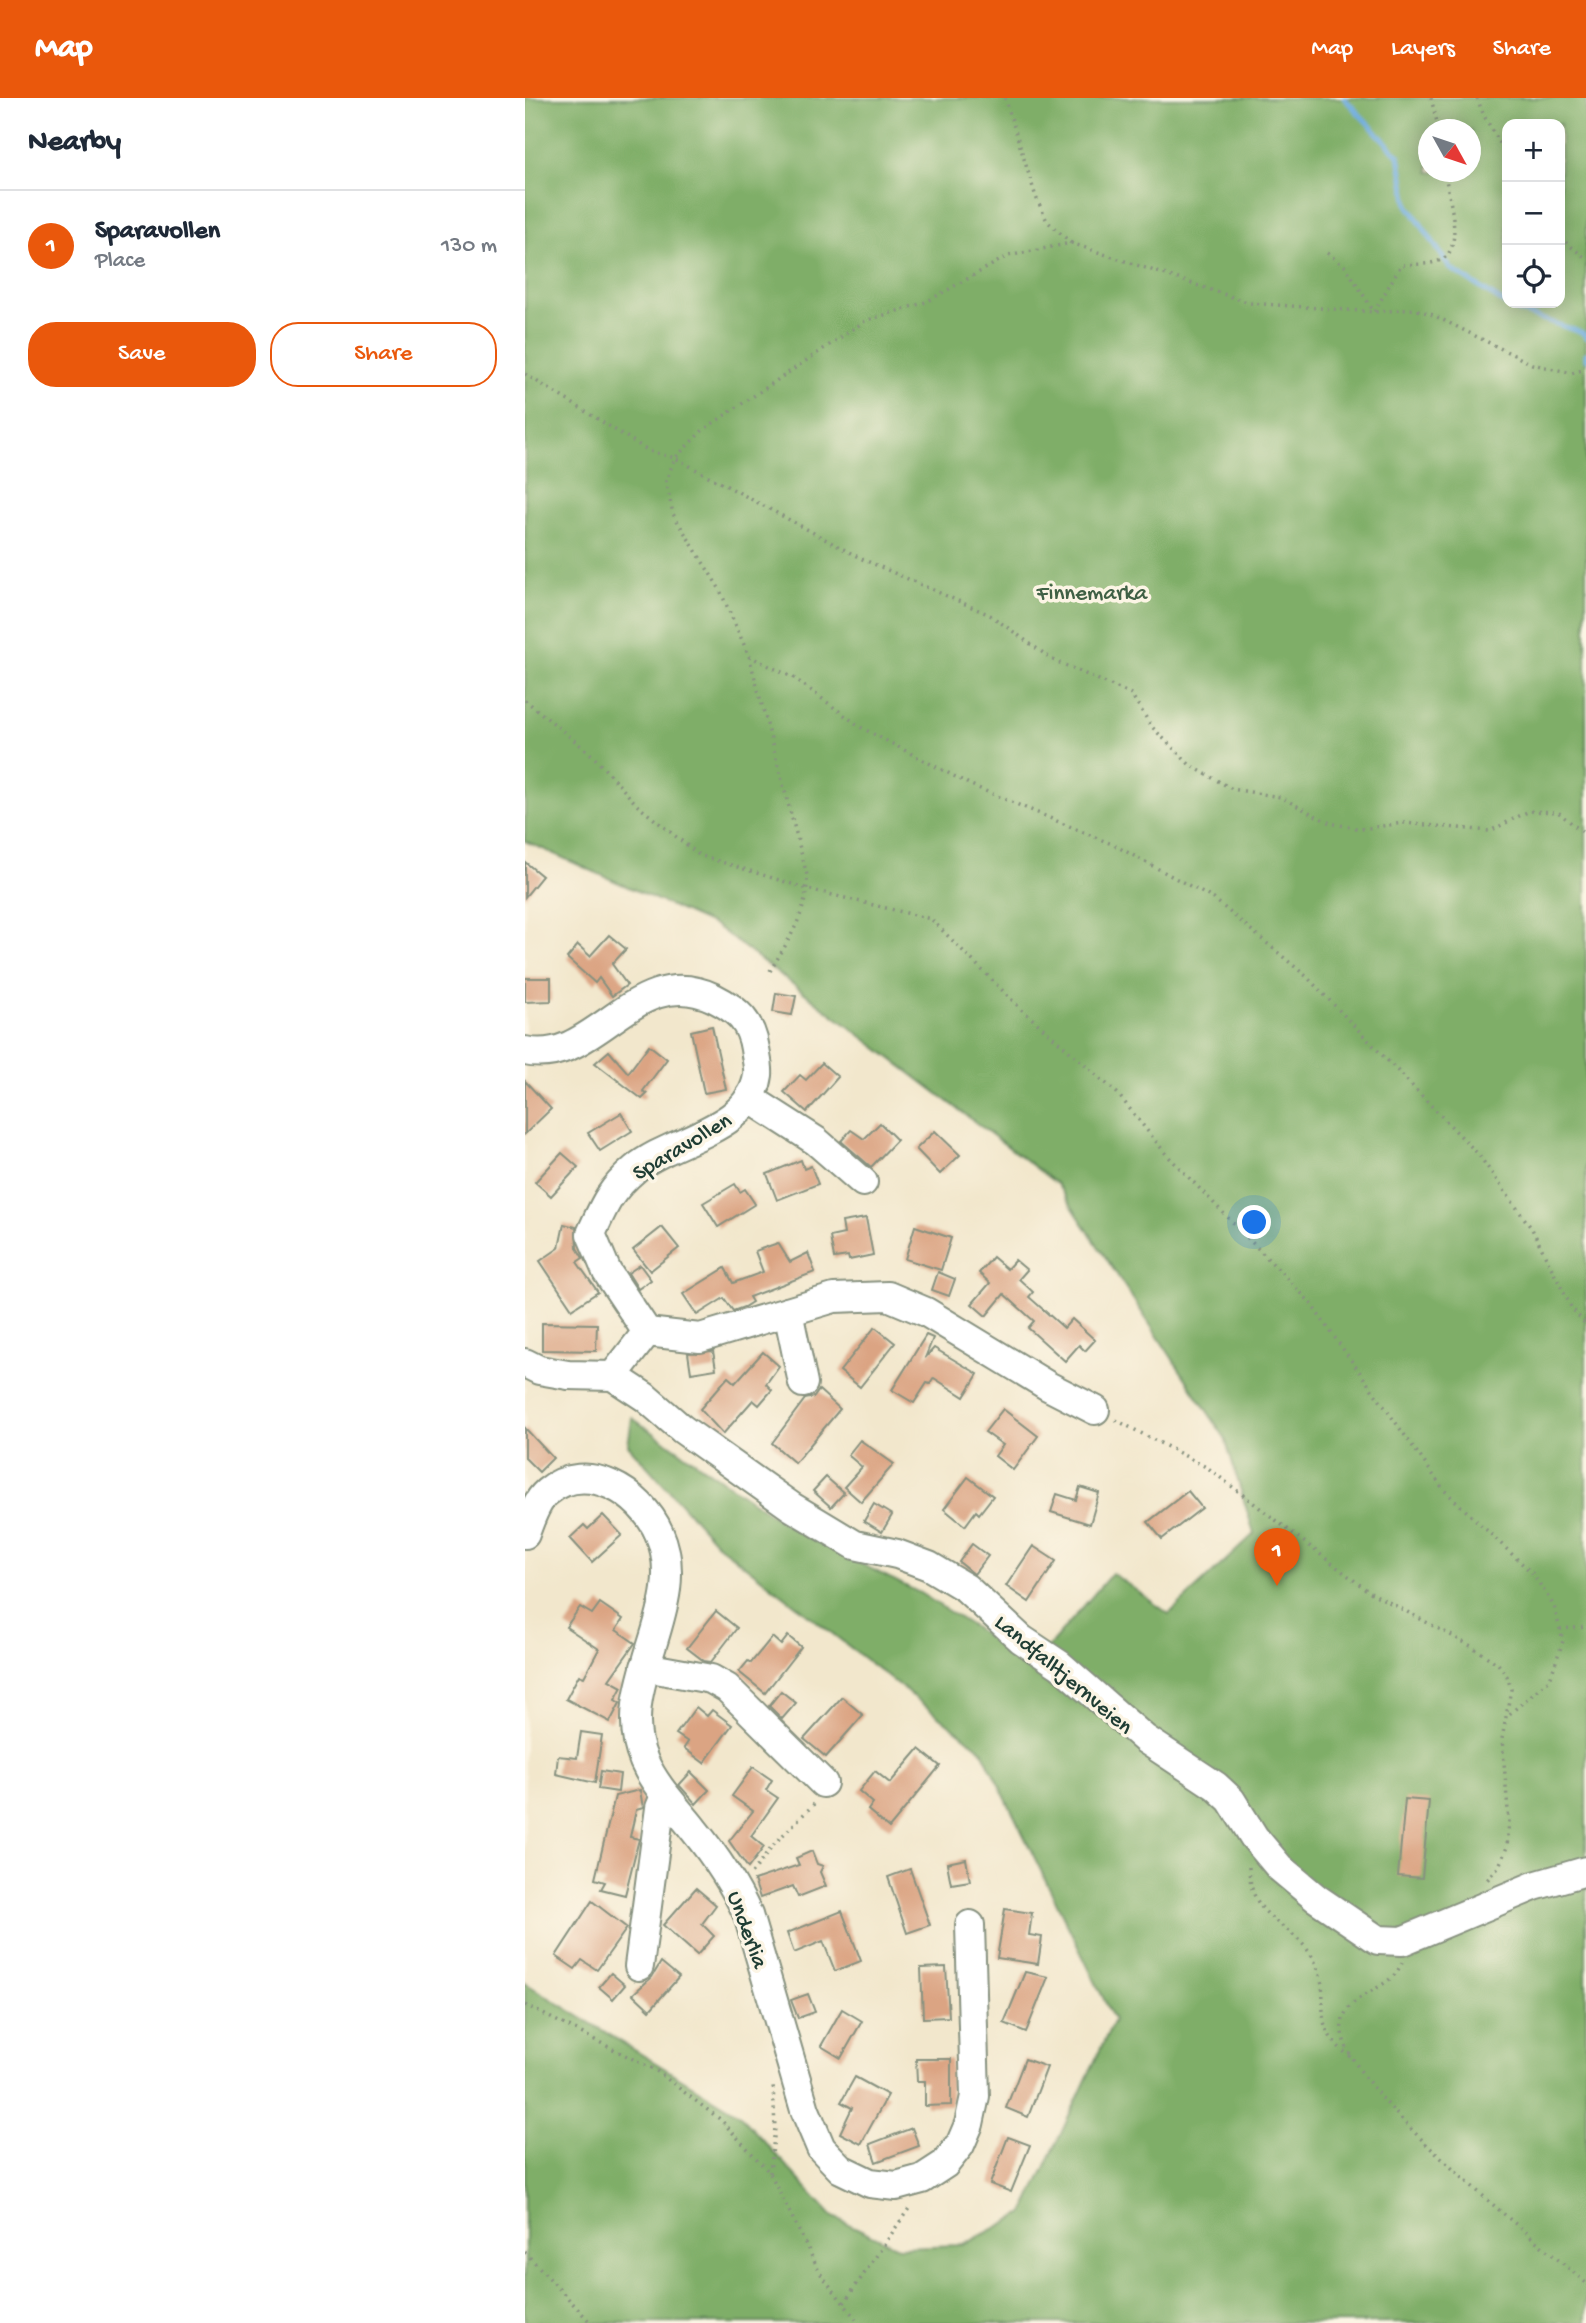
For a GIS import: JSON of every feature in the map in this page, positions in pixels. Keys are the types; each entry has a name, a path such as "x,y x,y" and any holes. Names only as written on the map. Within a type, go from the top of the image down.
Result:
{"street":[{"name":"Sparavollen","path":"525,1051 539,1055 563,1047 654,993 688,987 716,999 741,1015 752,1029 758,1075 749,1098 741,1109 707,1132 638,1166 610,1192 591,1234 607,1272 647,1332"},
{"path":"749,1098 816,1141 863,1182"},
{"path":"525,1363 539,1370 568,1375 613,1376 647,1332 700,1338 834,1298 888,1296 926,1312 1048,1387 1095,1410"},
{"path":"788,1312 803,1383"},
{"name":"Landfalltjernveien","path":"613,1376 748,1476 845,1539 855,1545 897,1554 929,1566 966,1588 1021,1639 1060,1665 1145,1739 1216,1786 1231,1800 1254,1837 1280,1868 1316,1898 1378,1940 1402,1941"},
{"name":"Underlia","path":"525,1534 545,1493 570,1478 601,1479 626,1493 647,1511 660,1535 667,1571 661,1609 637,1702 636,1734 644,1761 665,1796 721,1865 741,1898 805,2110 821,2148 841,2169 870,2183 907,2195 922,2179 945,2164 960,2145 969,2124 975,2096 970,1925"},
{"path":"645,1667 711,1679 727,1688 823,1783"},
{"path":"639,1966 660,1808 665,1796"},
{"path":"1402,1941 1534,1886 1586,1871"}],"path":[{"path":"1005,98 1036,197 1047,221 1071,243 1250,303 1374,312 1415,310 1433,315 1532,363 1572,373 1586,369"},
{"path":"1431,98 1436,119"},
{"path":"1477,98 1483,116 1502,147"},
{"path":"1374,312 1401,265 1437,262 1449,256 1456,242 1447,182"},
{"path":"1565,242 1586,258"},
{"path":"770,971 796,928 808,889 807,875 749,656 719,588 673,514 666,481 674,458 703,430 865,321 926,302 1008,256 1071,243"},
{"path":"1327,253 1346,267 1374,312"},
{"path":"525,374 649,451 674,458 860,558 990,615 1053,660 1131,694 1152,727 1190,765 1232,789 1280,797 1330,823 1361,829 1404,823 1490,831 1529,811 1558,812 1586,835"},
{"path":"749,656 794,678 862,728 971,785 1114,845 1214,899 1306,976 1478,1154 1532,1229 1571,1307 1586,1325"},
{"path":"525,700 592,755 638,806 699,855 808,889 931,919 1021,1009 1117,1093 1166,1154 1308,1300 1444,1490 1532,1574 1554,1606 1563,1641 1550,1679 1506,1717"},
{"path":"1095,1410 1208,1468 1368,1591 1471,1646 1498,1664 1507,1676 1511,1689 1502,1740 1509,1822 1507,1847 1499,1866 1483,1884"},
{"path":"1560,1629 1576,1625 1586,1627"},
{"path":"744,1867 752,1873 803,1812 820,1799 823,1783"},
{"path":"1254,1837 1249,1869 1252,1894 1264,1911 1301,1942 1314,1961 1322,1986 1322,2015 1331,2043 1355,2061"},
{"path":"1402,1941 1403,1957 1398,1972 1385,1985 1356,2000 1345,2011 1341,2027 1355,2061 1396,2116 1586,2283"},
{"path":"525,2005 655,2070 721,2120 769,2173 820,2273 859,2323"},
{"path":"769,2173 775,2128 772,2077"},
{"path":"843,2304 907,2195"},
{"path":"525,2252 591,2323"}],"green space":[{"name":"Finnemarka","path":"525,98 1586,98 1586,2323 525,2323 525,1983 739,2114 833,2217 898,2247 963,2245 1024,2213 1114,2020 982,1750 716,1543 628,1445 632,1418 797,1532 920,1593 1033,1665 1112,1573 1169,1614 1254,1534 1225,1438 1057,1184 716,926 525,841"}],"building":[{"path":"525,862 542,876 525,897"},
{"path":"609,935 626,949 612,964 627,985 612,996 599,978 595,983 567,958 578,945 590,956"},
{"path":"525,978 551,978 551,1001 525,1002"},
{"path":"776,993 796,996 792,1015 773,1012"},
{"path":"712,1026 726,1089 704,1093 691,1031"},
{"path":"649,1045 667,1059 643,1091 647,1094 642,1099 595,1063 609,1051 628,1073"},
{"path":"822,1063 838,1077 807,1112 784,1092 800,1075 806,1080"},
{"path":"525,1081 551,1109 525,1134"},
{"path":"621,1113 632,1131 600,1151 588,1133"},
{"path":"880,1123 897,1140 871,1167 841,1141 851,1130 864,1139"},
{"path":"935,1131 960,1155 940,1174 916,1149"},
{"path":"562,1153 578,1167 551,1196 535,1182"},
{"path":"801,1160 804,1169 811,1166 818,1184 777,1200 767,1174"},
{"path":"735,1184 740,1192 745,1189 755,1204 718,1227 703,1203"},
{"path":"866,1218 873,1255 849,1260 848,1256 834,1258 830,1237 844,1234 842,1222"},
{"path":"564,1224 576,1227 577,1248 583,1258 577,1262 598,1292 572,1309 540,1261 559,1248"},
{"path":"915,1226 951,1238 941,1270 905,1259"},
{"path":"662,1227 679,1248 650,1271 633,1250"},
{"path":"778,1243 790,1262 808,1253 815,1272 749,1297 752,1302 744,1307 733,1311 724,1298 697,1315 683,1294 725,1268 733,1283 763,1272 755,1251"},
{"path":"993,1257 1007,1269 1015,1260 1027,1270 1019,1279 1033,1292 1029,1297 1064,1328 1072,1319 1095,1340 1085,1351 1079,1345 1065,1361 1028,1328 1034,1321 1004,1294 986,1316 972,1304 990,1283 979,1273"},
{"path":"640,1265 651,1280 638,1289 628,1273"},
{"path":"938,1272 955,1279 949,1296 932,1290"},
{"path":"542,1323 597,1324 596,1351 542,1350"},
{"path":"875,1327 895,1343 860,1387 840,1371"},
{"path":"926,1335 933,1338 925,1358 934,1348 978,1374 964,1397 934,1378 930,1384 927,1383 914,1403 892,1390"},
{"path":"713,1351 716,1369 691,1373 688,1353"},
{"path":"763,1352 779,1366 766,1384 772,1390 759,1405 753,1400 723,1434 700,1409 728,1377 735,1383"},
{"path":"819,1390 840,1409 795,1463 772,1443 805,1399 814,1397"},
{"path":"1003,1409 1038,1436 1013,1470 995,1456 1003,1445 985,1432"},
{"path":"525,1428 553,1458 539,1472 525,1458"},
{"path":"860,1440 894,1464 861,1502 844,1487 862,1467 848,1455"},
{"path":"826,1477 844,1493 831,1507 813,1491"},
{"path":"968,1477 993,1496 979,1514 976,1511 965,1526 944,1509"},
{"path":"1080,1487 1099,1493 1090,1524 1051,1512 1057,1494 1076,1500"},
{"path":"1188,1491 1202,1508 1162,1539 1148,1522"},
{"path":"874,1504 892,1515 882,1532 864,1521"},
{"path":"603,1515 622,1535 592,1562 570,1538 584,1525 588,1529"},
{"path":"972,1544 988,1556 974,1574 959,1562"},
{"path":"1033,1546 1056,1561 1029,1602 1006,1586"},
{"path":"600,1603 623,1619 616,1630 635,1643 609,1680 622,1687 615,1700 620,1703 610,1722 566,1699 579,1675 584,1677 599,1649 566,1627 580,1607 592,1614"},
{"path":"716,1611 737,1628 711,1662 704,1661 687,1648"},
{"path":"788,1636 801,1647 765,1693 739,1672 748,1661 751,1663 772,1637 781,1645"},
{"path":"781,1691 796,1703 782,1719 769,1706"},
{"path":"842,1697 863,1715 826,1757 804,1739"},
{"path":"696,1707 707,1716 712,1710 732,1725 704,1763 684,1748 688,1742 676,1734"},
{"path":"581,1732 602,1735 595,1783 556,1774 558,1756 577,1758"},
{"path":"919,1749 940,1766 889,1828 868,1810 873,1803 859,1791 875,1771 890,1783"},
{"path":"753,1767 772,1780 766,1790 778,1798 751,1836 764,1847 748,1868 729,1841 753,1811 732,1796"},
{"path":"601,1771 620,1774 618,1792 598,1789"},
{"path":"691,1772 709,1790 696,1804 679,1785"},
{"path":"640,1790 643,1808 636,1810 630,1837 639,1839 625,1895 601,1889 605,1882 595,1879 615,1796"},
{"path":"1405,1799 1429,1801 1422,1878 1398,1876"},
{"path":"812,1851 817,1864 823,1866 820,1872 826,1886 798,1897 793,1886 760,1898 754,1880 799,1865 796,1858"},
{"path":"966,1859 970,1881 951,1884 947,1863"},
{"path":"910,1869 930,1925 907,1933 888,1877"},
{"path":"696,1888 716,1905 702,1924 714,1936 697,1955 663,1925"},
{"path":"592,1901 627,1928 597,1970 582,1960 575,1969 556,1956"},
{"path":"1005,1909 1032,1913 1029,1935 1042,1937 1038,1964 997,1958"},
{"path":"842,1911 861,1961 835,1971 823,1941 794,1953 787,1933"},
{"path":"661,1962 679,1977 650,2010 633,1994 652,1977"},
{"path":"946,1967 949,2017 923,2018 921,1968"},
{"path":"1025,1972 1048,1977 1026,2032 1004,2023"},
{"path":"611,1973 625,1985 613,1999 599,1987"},
{"path":"808,1994 815,2012 798,2018 791,2000"},
{"path":"842,2009 862,2021 841,2058 821,2046"},
{"path":"916,2059 951,2059 951,2105 925,2106 925,2081 917,2081"},
{"path":"1025,2059 1047,2067 1028,2117 1006,2108"},
{"path":"855,2077 888,2095 861,2144 840,2133 852,2108 841,2102"},
{"path":"912,2128 919,2146 876,2162 870,2144"},
{"path":"1008,2137 1030,2145 1011,2192 990,2184"}],"waterway":[{"path":"1344,98 1399,156 1408,205 1451,269 1515,310 1583,333 1586,337"},
{"path":"1586,354 1586,359"}],"place":[{"name":"Sparavollen","path":"1277,1586"}]}
